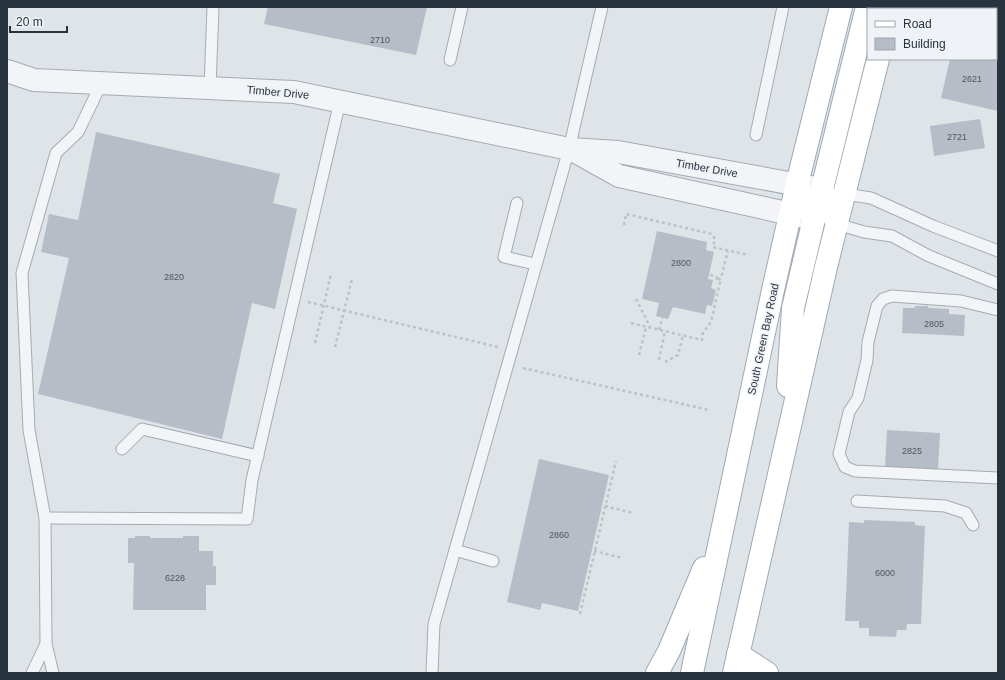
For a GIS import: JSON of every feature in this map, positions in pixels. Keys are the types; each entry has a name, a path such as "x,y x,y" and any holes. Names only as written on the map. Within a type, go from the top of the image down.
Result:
{"main road":[{"name":"South Green Bay Road","path":"692,673 797,184 841,7"},
{"path":"836,224 822,189 867,7"},
{"path":"767,673 736,664 836,224 845,194 878,60"},
{"path":"784,453 793,308 814,219 797,184"},
{"path":"657,673 669,651 724,519"}],"street":[{"name":"Timber Drive","path":"7,70 34,80 294,92 569,149 618,152 845,194"},
{"name":"Timber Drive","path":"569,149 619,176 836,224"}],"lane":[{"path":"210,87 213,7"},
{"path":"450,60 462,7"},
{"path":"432,673 434,624 535,264 569,149 602,7"},
{"path":"756,135 784,7"},
{"path":"53,673 46,644 45,518 29,430 22,273 56,153 78,132 102,82"},
{"path":"45,518 247,519 252,480 340,101"},
{"path":"845,194 871,198 934,226 998,251"},
{"path":"517,203 504,257 535,264"},
{"path":"836,224 864,232 892,236 929,256 998,284"},
{"path":"998,310 961,300 892,296 883,299 877,306 868,342 867,360 858,398 849,412 839,454 845,467 855,472 998,478"},
{"path":"122,449 142,429 258,456"},
{"path":"857,501 944,506 966,514 973,525"},
{"path":"455,550 493,561"},
{"path":"32,673 46,644"}],"path":[{"path":"624,225 626,214 712,234 715,239 713,247 748,255"},
{"path":"718,280 722,278 728,251"},
{"path":"315,343 331,274"},
{"path":"631,323 702,340 703,333 711,322 720,283 716,277 709,274"},
{"path":"336,347 352,279"},
{"path":"294,299 522,352 519,367 709,410"},
{"path":"636,299 650,328"},
{"path":"660,330 664,312"},
{"path":"639,355 646,327"},
{"path":"659,360 665,331"},
{"path":"665,362 678,355 682,335"},
{"path":"580,614 616,461"},
{"path":"605,506 633,513"},
{"path":"594,551 623,558"}],"building":[{"path":"268,7 427,7 416,55 264,24"},
{"path":"998,7 998,111 941,98 950,60 997,60 997,8 962,8"},
{"path":"980,119 985,148 934,156 930,126"},
{"path":"96,132 280,174 273,203 297,209 275,309 252,303 222,439 38,394 69,258 41,252 49,214 78,220"},
{"path":"657,231 707,242 706,250 714,252 708,279 713,280 711,288 716,290 712,306 707,305 705,314 673,307 668,319 656,316 659,303 642,299"},
{"path":"915,306 949,309 949,314 965,315 964,336 902,333 903,308 915,308"},
{"path":"887,430 940,433 938,469 918,468 918,472 905,471 906,468 885,467"},
{"path":"539,459 609,475 578,611 542,603 540,610 507,602"},
{"path":"864,520 915,522 915,525 925,526 921,624 907,624 906,630 897,630 896,637 869,636 869,628 859,628 859,621 845,621 849,522 864,523"},
{"path":"135,536 150,536 150,538 183,538 183,536 199,536 199,551 213,551 213,566 216,566 216,585 206,585 206,610 133,610 134,563 128,563 128,538 135,538"}]}
